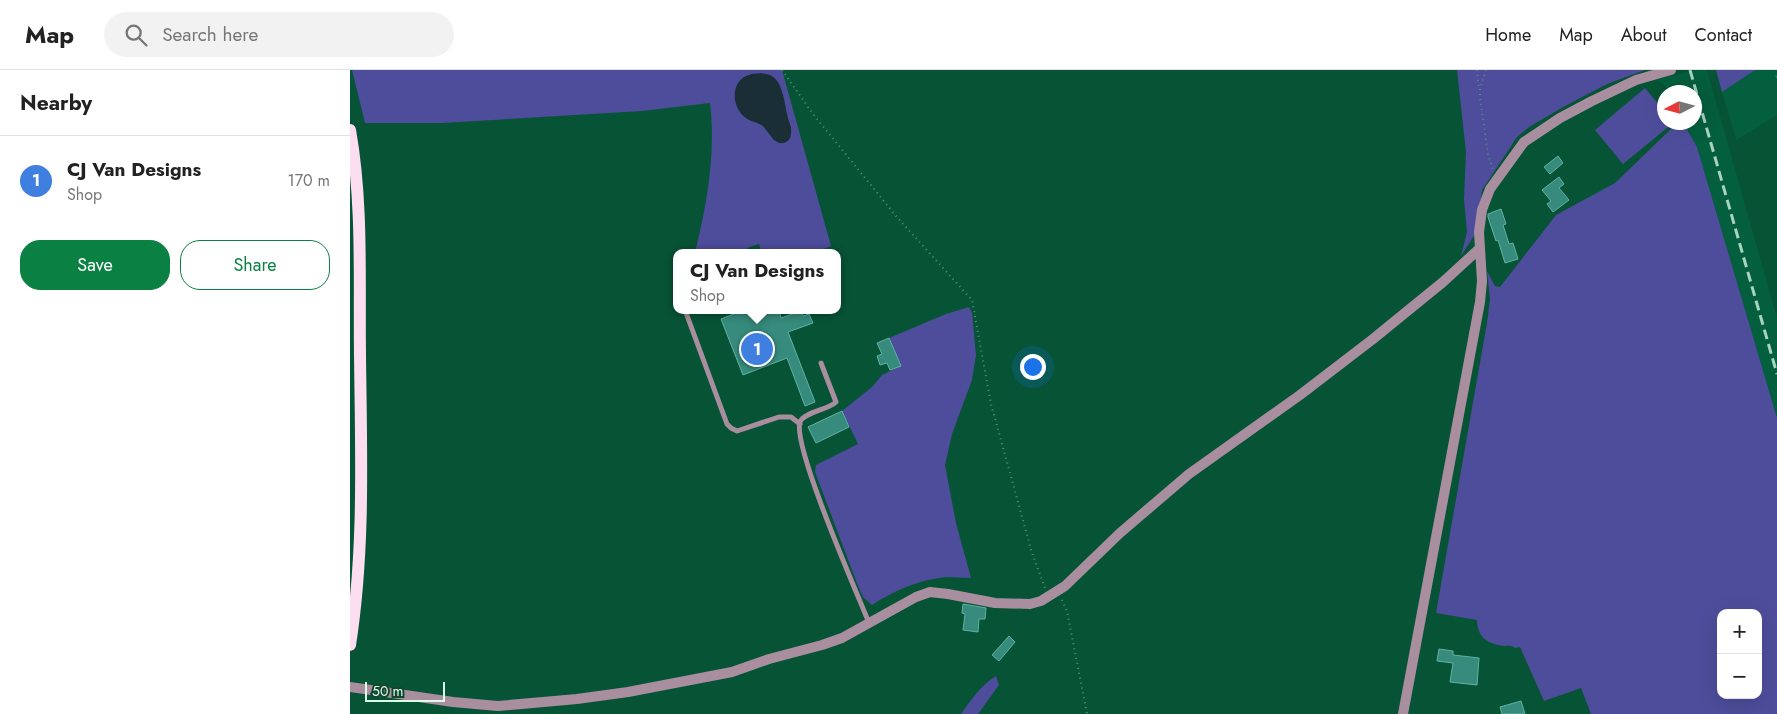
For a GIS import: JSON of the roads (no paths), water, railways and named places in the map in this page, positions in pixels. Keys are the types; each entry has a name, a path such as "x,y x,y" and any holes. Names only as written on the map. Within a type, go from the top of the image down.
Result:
{"main road":[{"path":"350,130 356,178 359,230 361,467 359,571 350,645"}],"street":[{"path":"1403,714 1480,302 1479,232 1482,210 1490,189 1524,142 1560,118 1628,84 1670,70"},
{"path":"350,687 482,705 516,705 577,700 732,672 769,659 822,646 842,638 916,597 930,592 1015,604 1030,604 1048,598 1181,480 1373,339 1444,282 1479,250"}],"lane":[{"path":"686,314 727,424 731,428 737,431 746,429 778,417 791,417 800,424"},
{"path":"821,363 836,402 832,406 803,418 800,424 803,448 808,467 869,623"}],"water":[{"path":"761,73 771,75 779,83 791,130 791,136 786,142 779,143 776,141 763,126 746,118 737,108 735,95 738,82 750,74"}],"railway":[{"path":"1690,70 1777,374"}],"place":[{"name":"CJ Van Designs","path":"757,349"}]}
